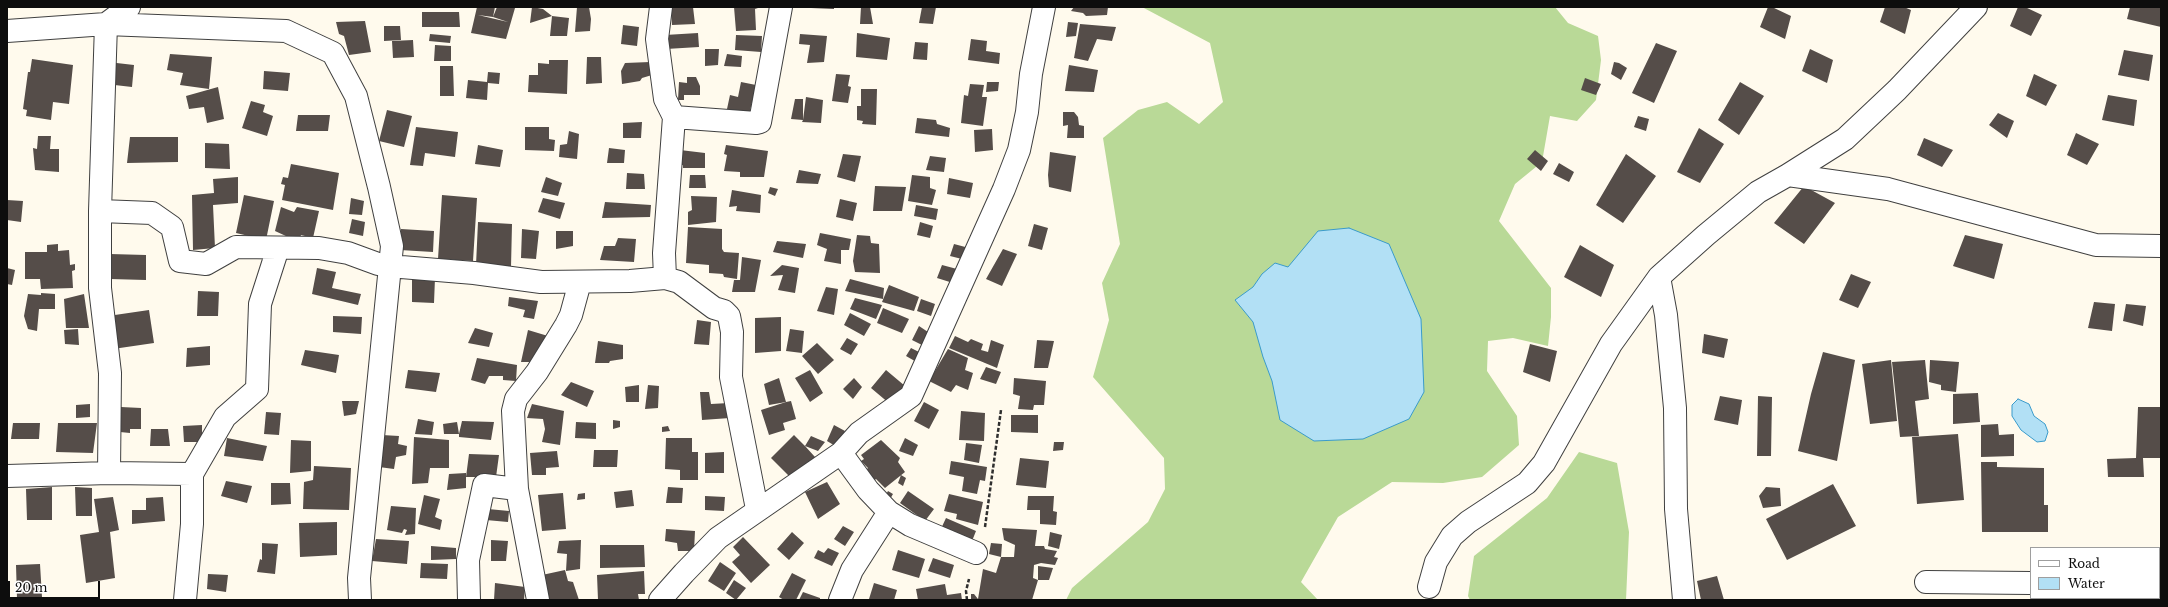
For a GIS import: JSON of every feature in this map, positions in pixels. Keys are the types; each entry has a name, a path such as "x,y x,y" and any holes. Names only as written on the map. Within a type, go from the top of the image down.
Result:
{"street":[{"path":"106,24 129,7"},
{"path":"661,7 657,39 665,99 674,117 664,253 665,278"},
{"path":"674,117 756,124 760,122 780,7"},
{"path":"660,600 718,538 757,509 841,453 859,433 911,396 924,370 1004,189 1019,150 1027,112 1030,74 1044,7"},
{"path":"1429,587 1436,562 1452,536 1468,522 1527,483 1544,463 1612,344 1659,277 1706,235 1758,192 1845,139 1897,90 1976,7"},
{"path":"106,24 100,211 100,288 110,373 109,473"},
{"path":"7,31 106,24 286,31 333,53 356,96 380,187 392,246 359,578 360,600"},
{"path":"1788,175 1888,189 2096,245 2161,246"},
{"path":"100,211 152,213 172,227 180,261 206,264 236,247 319,248 348,253 378,264 389,266 541,282 630,282 665,278 678,282 714,308 724,311 729,316 732,332 731,377 757,509"},
{"path":"185,600 192,524 192,474 225,417 257,389 260,304 278,248"},
{"path":"1659,277 1667,323 1675,408 1676,509 1684,600"},
{"path":"538,600 517,489 514,407 516,399 537,372 566,325 571,315 580,282"},
{"path":"841,453 868,490 889,512 910,525 976,553"},
{"path":"7,476 109,473 192,474"},
{"path":"468,600 468,560 484,485 517,489"},
{"path":"840,600 852,570 889,512"},
{"path":"1926,582 2030,582"}],"path":[{"path":"976,553 985,526 1001,410"}],"green space":[{"path":"1142,7 1555,7 1568,23 1598,36 1601,60 1596,100 1577,121 1550,116 1542,162 1515,184 1499,221 1551,288 1551,317 1548,346 1513,338 1488,341 1487,371 1517,416 1519,445 1482,477 1443,483 1392,482 1338,517 1301,582 1318,600 1066,600 1072,588 1148,522 1165,489 1164,458 1093,377 1109,320 1102,283 1120,244 1103,138 1138,110 1167,102 1199,124 1223,102 1210,43"},
{"path":"1579,452 1617,463 1629,532 1626,600 1470,600 1468,596 1474,556 1547,498"}],"water":[{"path":"1349,228 1389,244 1421,319 1424,392 1409,419 1363,439 1314,441 1280,420 1272,381 1263,357 1253,322 1235,300 1253,287 1262,274 1275,263 1288,267 1318,231"},
{"path":"2018,399 2029,404 2034,416 2045,424 2048,432 2045,441 2037,442 2021,430 2012,416 2012,405"}],"building":[{"path":"477,7 495,7 493,17 497,7 515,8 506,39 471,33","holes":["478,15 493,17 508,22"]},
{"path":"532,7 543,9 552,16 530,23"},
{"path":"577,7 589,7 591,19 590,31 575,32"},
{"path":"671,7 693,7 695,24 672,25"},
{"path":"734,7 761,7 755,9 756,30 736,31"},
{"path":"834,7 834,9 811,8"},
{"path":"861,7 870,7 873,24 860,24"},
{"path":"922,7 936,7 933,24 919,23"},
{"path":"1074,7 1108,7 1107,15 1086,16 1083,13 1071,11"},
{"path":"1768,7 1772,7 1791,16 1785,39 1760,27"},
{"path":"1885,7 1904,7 1911,10 1905,34 1880,22"},
{"path":"2018,7 2025,7 2042,15 2031,36 2010,26"},
{"path":"2130,7 2161,7 2161,27 2127,19"},
{"path":"422,12 459,12 460,27 422,27"},
{"path":"552,16 569,18 567,36 550,36"},
{"path":"365,21 371,52 349,55 344,36 339,34 336,22"},
{"path":"1068,22 1078,23 1076,36 1066,37"},
{"path":"1080,24 1116,27 1112,41 1097,39 1088,61 1074,58"},
{"path":"623,25 639,27 637,46 621,44"},
{"path":"384,26 400,26 401,40 384,41"},
{"path":"698,33 699,47 666,49 665,35"},
{"path":"857,33 890,38 887,60 856,57"},
{"path":"430,34 451,36 450,43 429,41"},
{"path":"800,34 827,36 824,62 807,63 810,45 799,44"},
{"path":"736,35 762,36 761,52 735,50"},
{"path":"971,39 987,41 986,51 1000,53 999,64 968,60"},
{"path":"413,40 414,57 393,58 392,41"},
{"path":"915,42 928,43 927,60 913,59"},
{"path":"1656,43 1677,51 1654,103 1632,93"},
{"path":"435,45 451,46 451,61 434,61"},
{"path":"705,49 719,49 718,65 705,66"},
{"path":"1810,49 1833,60 1827,83 1802,71"},
{"path":"2124,50 2153,55 2149,81 2118,75"},
{"path":"170,54 212,57 209,89 180,85 183,73 167,70"},
{"path":"727,54 742,56 741,67 724,66"},
{"path":"587,57 601,57 602,83 586,84"},
{"path":"32,59 73,65 69,104 53,102 51,120 26,116 27,110 23,109 28,72 30,72"},
{"path":"549,60 568,60 567,94 528,92 529,75 538,75 538,63 549,64"},
{"path":"108,62 134,65 132,87 106,84"},
{"path":"650,62 652,75 642,78 640,81 622,84 621,71 625,63"},
{"path":"1614,62 1627,68 1621,80 1611,74"},
{"path":"1069,65 1098,70 1094,92 1065,91"},
{"path":"440,66 453,66 454,96 440,96"},
{"path":"264,71 290,73 288,91 263,89"},
{"path":"488,72 500,73 499,84 488,83 487,100 466,98 468,80 487,82"},
{"path":"836,74 850,75 848,86 851,87 848,103 832,101"},
{"path":"2034,74 2057,85 2046,106 2026,96"},
{"path":"687,77 696,77 700,86 700,95 684,95 684,100 678,100 679,82 687,83"},
{"path":"1585,78 1601,84 1596,95 1581,90"},
{"path":"741,82 756,85 749,115 727,109 730,95 738,97"},
{"path":"987,82 999,82 998,91 986,92"},
{"path":"1740,82 1764,96 1739,135 1718,120"},
{"path":"970,84 984,85 982,97 987,97 983,126 961,123 964,95 968,96"},
{"path":"218,87 224,119 207,123 204,107 189,109 186,96"},
{"path":"861,89 877,89 876,125 862,124 863,121 857,120 857,106 861,106"},
{"path":"2108,95 2137,100 2134,126 2102,120"},
{"path":"806,97 823,100 821,123 802,122"},
{"path":"795,99 803,99 803,120 791,119"},
{"path":"251,101 265,105 263,112 273,116 267,136 242,128"},
{"path":"387,110 412,116 404,147 379,141"},
{"path":"1063,112 1074,112 1078,117 1079,125 1084,126 1084,138 1067,138 1068,125 1063,126"},
{"path":"1998,113 2014,121 2007,138 1989,125"},
{"path":"298,115 330,115 328,131 296,131"},
{"path":"1638,116 1649,119 1646,131 1634,127"},
{"path":"917,118 936,120 937,124 950,128 949,137 915,133"},
{"path":"642,122 641,138 623,138 623,123"},
{"path":"416,127 458,132 455,157 425,153 423,166 410,165"},
{"path":"525,127 549,127 549,139 555,140 554,151 525,150"},
{"path":"1699,128 1724,144 1700,183 1677,172"},
{"path":"992,129 993,150 975,152 974,130"},
{"path":"569,131 579,134 577,159 559,157 560,145 567,144"},
{"path":"2076,133 2099,144 2087,165 2067,155"},
{"path":"38,136 51,136 50,149 59,149 59,172 35,170 33,148 37,149"},
{"path":"130,137 178,137 178,162 127,163"},
{"path":"1924,138 1953,150 1942,167 1917,155"},
{"path":"205,143 229,144 230,169 205,168"},
{"path":"478,145 503,150 500,167 475,164"},
{"path":"726,145 768,151 764,177 740,177 740,172 724,171 727,155 724,154"},
{"path":"609,148 625,150 624,163 607,163"},
{"path":"680,150 705,153 705,168 683,168 683,165 678,166"},
{"path":"1535,150 1548,161 1541,171 1527,159"},
{"path":"1050,152 1076,156 1071,192 1049,187 1048,175"},
{"path":"843,154 861,156 855,182 837,177"},
{"path":"1626,154 1656,176 1623,223 1596,205"},
{"path":"930,156 946,158 944,172 926,170"},
{"path":"1559,163 1574,172 1569,182 1553,174"},
{"path":"291,164 339,173 333,210 282,200 285,185 281,184 283,177 288,178"},
{"path":"799,170 821,174 818,184 796,183"},
{"path":"627,173 644,174 645,189 626,189"},
{"path":"690,175 705,175 706,188 689,188"},
{"path":"912,175 930,177 930,188 936,190 932,205 908,201"},
{"path":"238,177 238,203 213,205 215,248 193,250 192,195 214,193 213,179"},
{"path":"546,177 562,183 558,196 541,192"},
{"path":"949,178 973,183 970,198 947,194"},
{"path":"875,186 906,187 902,211 873,211"},
{"path":"1804,186 1835,203 1804,244 1774,223"},
{"path":"770,187 778,189 775,196 768,193"},
{"path":"732,190 761,195 760,213 736,211 737,206 729,207"},
{"path":"244,195 274,201 266,240 236,233"},
{"path":"442,195 477,198 473,261 438,259"},
{"path":"691,196 717,197 716,222 688,225 688,212 692,210"},
{"path":"351,198 364,201 362,215 349,214"},
{"path":"543,198 565,203 560,219 538,212"},
{"path":"840,199 857,203 853,221 836,217"},
{"path":"7,200 23,201 21,222 7,220"},
{"path":"605,202 651,205 650,217 602,218"},
{"path":"916,205 938,209 936,220 914,216"},
{"path":"281,207 294,212 297,207 319,211 313,238 301,235 299,242 275,231"},
{"path":"352,219 365,222 363,236 349,233"},
{"path":"478,222 512,224 511,267 476,265"},
{"path":"920,222 933,226 930,238 917,235"},
{"path":"1034,224 1048,228 1042,250 1028,246"},
{"path":"688,227 722,229 722,249 724,252 739,253 737,279 724,277 723,274 709,273 709,265 686,263"},
{"path":"401,229 434,231 433,252 400,250"},
{"path":"522,229 539,231 536,259 521,258"},
{"path":"556,231 573,231 573,246 556,249"},
{"path":"820,233 851,239 849,250 841,250 841,264 824,261 827,249 817,245"},
{"path":"857,235 870,236 871,243 879,244 880,273 855,272 853,261"},
{"path":"1965,235 2003,244 1994,279 1953,266"},
{"path":"618,238 636,239 634,262 600,260 604,246 615,246"},
{"path":"777,241 806,244 803,258 773,252"},
{"path":"58,244 58,251 69,250 70,265 75,264 75,270 72,271 73,288 41,289 40,279 25,279 25,252 47,252 47,245"},
{"path":"954,244 969,248 966,260 950,256"},
{"path":"1580,245 1614,265 1601,297 1564,277"},
{"path":"1003,249 1017,254 1002,286 986,279"},
{"path":"110,254 146,255 146,280 110,279"},
{"path":"742,257 761,260 755,292 732,292 734,280 740,280"},
{"path":"782,265 799,268 795,293 778,290 783,275 770,276"},
{"path":"942,265 957,269 953,283 937,278"},
{"path":"7,268 15,270 12,285 7,284"},
{"path":"317,268 336,272 332,288 361,294 358,305 312,294"},
{"path":"1851,274 1871,282 1858,308 1839,300"},
{"path":"412,278 435,278 434,303 412,302"},
{"path":"850,279 884,288 883,299 845,291"},
{"path":"889,285 919,297 914,311 882,302"},
{"path":"826,287 838,289 834,315 817,311"},
{"path":"198,291 219,292 218,316 197,316"},
{"path":"41,293 55,294 55,309 39,309 37,331 28,329 24,316 28,294 41,295"},
{"path":"84,294 89,328 66,328 64,299"},
{"path":"509,297 538,301 534,319 523,317 525,310 508,306"},
{"path":"855,298 882,305 876,319 850,309"},
{"path":"921,299 935,304 931,316 917,311"},
{"path":"2094,302 2115,304 2112,331 2088,328"},
{"path":"2126,304 2146,306 2143,326 2123,321"},
{"path":"883,308 909,319 902,333 877,323"},
{"path":"149,310 154,343 113,349 108,316"},
{"path":"850,313 871,324 864,336 844,325"},
{"path":"333,316 362,317 361,334 333,332"},
{"path":"781,317 781,351 755,353 755,318"},
{"path":"697,320 711,322 709,345 694,344"},
{"path":"919,326 931,334 924,346 912,340"},
{"path":"475,328 493,333 489,347 468,343"},
{"path":"78,329 79,345 65,344 64,330"},
{"path":"790,329 804,331 802,353 786,351"},
{"path":"528,330 548,336 540,362 521,362"},
{"path":"1704,334 1728,339 1724,358 1702,353"},
{"path":"955,336 968,342 971,339 983,344 981,350 988,352 991,340 1004,345 997,368 949,348"},
{"path":"847,338 858,344 851,355 840,349"},
{"path":"1037,340 1054,341 1048,368 1034,368"},
{"path":"598,341 623,345 623,359 610,361 609,363 595,363"},
{"path":"817,343 834,360 818,374 802,356"},
{"path":"1530,344 1557,351 1550,382 1523,372"},
{"path":"210,346 210,365 186,367 187,348"},
{"path":"911,348 925,355 920,364 906,356"},
{"path":"948,349 968,358 965,370 973,373 968,390 956,385 951,392 929,381"},
{"path":"305,350 339,355 336,373 301,365"},
{"path":"1823,352 1855,360 1837,461 1798,451 1811,394"},
{"path":"477,358 517,365 516,381 503,380 503,376 489,376 485,384 471,380"},
{"path":"1891,360 1897,421 1870,424 1862,364"},
{"path":"1925,360 1929,399 1915,401 1919,436 1900,437 1892,362"},
{"path":"1930,360 1959,362 1956,392 1941,390 1941,385 1929,382"},
{"path":"986,367 1001,372 996,384 980,379"},
{"path":"408,370 440,373 436,392 405,388"},
{"path":"810,370 823,393 810,402 795,378"},
{"path":"886,370 905,386 890,404 871,388"},
{"path":"779,378 786,402 769,405 764,384"},
{"path":"854,378 862,387 853,399 843,389"},
{"path":"1014,378 1046,381 1044,405 1034,405 1033,410 1018,409 1020,396 1013,394"},
{"path":"571,382 594,391 587,407 561,395"},
{"path":"639,385 639,402 626,402 625,387"},
{"path":"648,385 659,386 658,408 645,409"},
{"path":"700,392 709,392 711,404 729,403 730,418 702,420"},
{"path":"1978,393 1980,422 1953,424 1953,394"},
{"path":"1720,396 1742,400 1738,425 1714,420"},
{"path":"1758,396 1772,397 1771,456 1757,456"},
{"path":"342,401 359,401 356,414 344,416"},
{"path":"791,401 796,419 783,423 785,430 769,435 761,410"},
{"path":"924,402 939,410 929,429 914,421"},
{"path":"90,404 90,417 76,418 76,405"},
{"path":"532,404 564,411 560,445 542,442 545,429 543,419 527,418"},
{"path":"121,407 141,408 141,429 130,429 130,433 120,432"},
{"path":"2138,407 2161,407 2161,458 2143,458 2144,477 2108,477 2107,459 2136,458"},
{"path":"961,411 985,413 984,441 959,440"},
{"path":"266,412 281,413 279,435 264,434"},
{"path":"1011,415 1038,415 1038,433 1011,432"},
{"path":"418,419 434,422 432,435 415,434"},
{"path":"613,420 620,421 620,427 613,429"},
{"path":"462,421 494,422 491,440 459,437"},
{"path":"457,422 459,434 444,434 443,424"},
{"path":"576,422 596,423 596,439 575,438"},
{"path":"13,423 40,423 39,439 11,439"},
{"path":"58,423 97,423 93,453 56,452"},
{"path":"1998,424 1999,435 2014,434 2014,456 1981,457 1981,425"},
{"path":"202,425 202,442 184,442 183,426"},
{"path":"834,425 845,431 837,447 827,441"},
{"path":"668,426 670,431 662,432 662,427"},
{"path":"151,429 168,429 170,446 150,446"},
{"path":"1958,434 1964,500 1917,504 1912,437"},
{"path":"382,435 399,436 398,444 407,446 406,455 396,457 394,469 379,467"},
{"path":"794,435 815,457 792,479 771,458"},
{"path":"811,436 825,442 818,451 805,446"},
{"path":"414,437 449,440 449,468 430,468 428,483 412,484"},
{"path":"227,438 267,446 263,461 224,456"},
{"path":"666,438 692,438 692,452 698,452 698,480 680,480 680,470 665,469"},
{"path":"905,438 918,445 913,456 899,451"},
{"path":"291,440 311,441 311,471 290,473"},
{"path":"881,440 900,458 898,462 905,472 885,488 876,479 870,484 863,473 868,468 861,461 864,459 861,455"},
{"path":"1054,442 1064,442 1063,450 1053,451"},
{"path":"966,443 982,445 979,463 964,460"},
{"path":"594,450 618,450 617,467 593,467"},
{"path":"557,451 559,467 546,468 546,475 532,475 530,453"},
{"path":"724,452 724,473 705,473 705,453"},
{"path":"469,454 499,455 496,477 466,477"},
{"path":"1020,458 1049,461 1046,488 1016,485"},
{"path":"951,461 987,467 985,481 980,480 977,494 962,491 964,477 949,474"},
{"path":"1981,462 1997,462 1997,467 2044,468 2044,505 2048,505 2048,532 1982,532"},
{"path":"314,466 351,468 349,510 303,509 304,482 313,480"},
{"path":"466,473 466,488 447,490 449,474"},
{"path":"901,475 906,478 903,486 898,483"},
{"path":"226,481 252,486 247,503 221,496"},
{"path":"827,482 840,504 818,519 805,492"},
{"path":"271,483 290,483 291,504 271,505"},
{"path":"1833,484 1856,526 1787,560 1766,519"},
{"path":"52,487 52,520 27,520 26,489"},
{"path":"75,487 92,488 92,516 76,516"},
{"path":"668,487 683,488 682,503 666,503"},
{"path":"1766,487 1780,488 1781,506 1763,508 1759,496"},
{"path":"632,490 634,506 616,508 614,492"},
{"path":"888,491 893,494 889,501 884,498"},
{"path":"908,491 934,509 925,521 900,503"},
{"path":"563,493 566,529 542,531 538,495"},
{"path":"585,493 585,499 577,500 578,494"},
{"path":"949,494 983,502 978,525 956,519 957,514 944,511"},
{"path":"424,495 440,499 435,517 442,520 440,530 418,524"},
{"path":"705,496 725,497 724,511 705,510"},
{"path":"1028,496 1054,496 1053,511 1057,512 1056,525 1040,524 1040,510 1027,510"},
{"path":"113,497 119,530 110,532 115,578 86,583 80,535 99,532 94,499"},
{"path":"163,497 165,521 132,524 132,510 146,510 146,498"},
{"path":"391,506 416,508 415,534 405,535 407,530 404,529 402,533 387,530"},
{"path":"488,509 509,511 508,522 486,520"},
{"path":"946,518 976,531 970,546 939,533"},
{"path":"337,522 337,555 300,557 299,523"},
{"path":"843,526 854,532 845,546 834,539"},
{"path":"1002,528 1037,530 1035,546 1044,546 1045,549 1057,551 1054,557 1058,558 1055,565 1041,563 1034,565 1033,578 1038,580 1032,600 971,600 971,594 974,594 978,599 983,569 996,573 1001,557 1014,557 1015,545 1004,540"},
{"path":"666,529 695,531 694,551 678,551 677,543 665,541"},
{"path":"792,532 804,543 789,560 777,549"},
{"path":"1050,532 1062,535 1059,549 1048,546"},
{"path":"743,537 770,565 751,583 732,562 740,555 733,547"},
{"path":"376,539 409,541 407,564 372,561"},
{"path":"491,540 508,541 506,561 491,561"},
{"path":"581,540 580,569 566,571 567,554 557,553 559,541"},
{"path":"262,543 278,544 275,574 257,572 260,559 262,560"},
{"path":"991,543 1002,544 1001,557 989,554"},
{"path":"600,545 644,545 645,567 600,568"},
{"path":"431,546 456,548 456,559 431,560"},
{"path":"828,548 839,553 832,566 814,558 818,550 824,553"},
{"path":"898,550 925,559 919,578 892,570"},
{"path":"933,558 954,565 950,578 928,571"},
{"path":"720,562 736,573 724,591 708,581"},
{"path":"421,563 448,564 447,579 420,578"},
{"path":"40,564 42,597 17,599 16,565"},
{"path":"1038,566 1053,568 1049,580 1038,580"},
{"path":"565,570 568,581 573,582 579,600 547,600 542,575"},
{"path":"644,571 645,594 638,594 639,600 598,600 597,575"},
{"path":"792,573 806,580 796,600 784,600 779,597"},
{"path":"208,574 228,575 226,592 207,589"},
{"path":"1717,576 1724,600 1701,600 1697,581"},
{"path":"734,580 746,588 736,600 726,593"},
{"path":"495,583 525,587 524,600 494,600"},
{"path":"874,583 897,590 894,600 869,599"},
{"path":"945,584 947,595 961,593 962,600 918,600 916,589"},
{"path":"803,592 820,598 820,600 799,600"}]}
